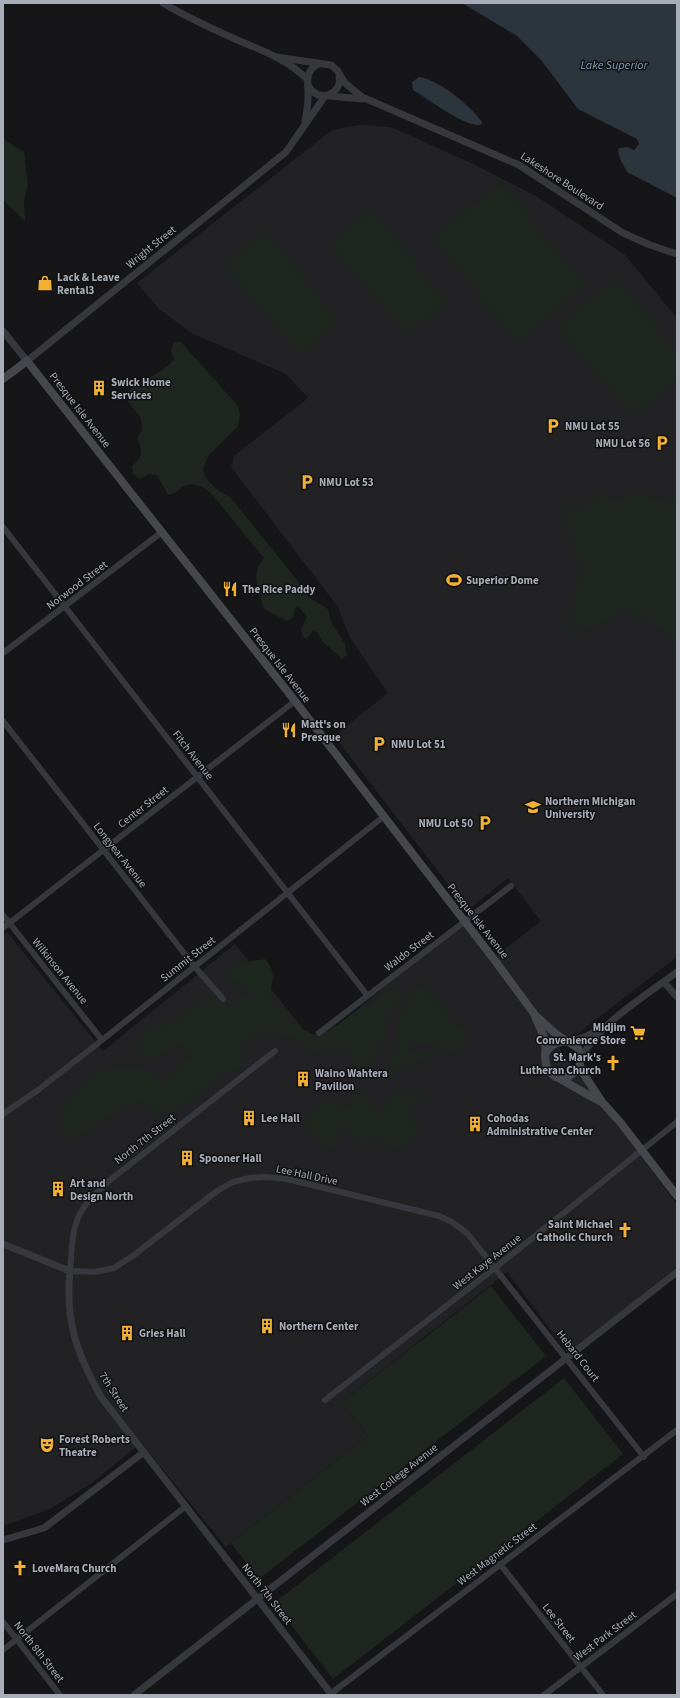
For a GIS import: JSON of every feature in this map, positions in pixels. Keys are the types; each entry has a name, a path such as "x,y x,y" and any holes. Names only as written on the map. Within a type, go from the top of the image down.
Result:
{"main road":[{"name":"Wright Street","path":"3,379 27,360"},
{"name":"Presque Isle Avenue","path":"27,360 295,701 493,958 535,1015 568,1042 578,1048 583,1073 602,1102 620,1122 677,1196"},
{"name":"Presque Isle Avenue","path":"535,1015 545,1042 547,1069 556,1076 602,1102"},
{"path":"545,1057 547,1050 553,1044 560,1041 568,1042"},
{"path":"556,1076 564,1078 572,1076 578,1070 581,1062"}],"street":[{"name":"Lakeshore Boulevard","path":"163,3 203,24 276,57 297,69 307,81 314,93 367,100"},
{"name":"Lakeshore Boulevard","path":"276,57 331,65 338,72 348,87 367,100 520,165 623,233 650,245 677,254"},
{"path":"307,81 311,69 320,64"},
{"name":"Wright Street","path":"27,360 290,148 304,124 326,95 334,91 339,85 340,80 338,72"},
{"name":"Wright Street","path":"304,124 308,100 307,81"},
{"name":"Presque Isle Avenue","path":"3,331 27,360"},
{"name":"Fitch Avenue","path":"3,527 367,995"},
{"name":"Norwood Street","path":"3,653 162,532"},
{"name":"Center Street","path":"3,928 295,701"},
{"name":"Longyear Avenue","path":"3,721 194,966 223,999"},
{"name":"Summit Street","path":"3,1114 38,1090 102,1040 383,817"},
{"name":"Waldo Street","path":"319,1033 511,886"},
{"name":"Wilkinson Avenue","path":"3,915 102,1040"},
{"path":"568,1042 587,1036 607,1025 677,972"},
{"path":"664,982 677,998"},
{"path":"581,1062 588,1046 607,1025"},
{"name":"North 7th Street","path":"70,1271 74,1230 81,1211 94,1194 275,1051"},
{"name":"West Kaye Avenue","path":"325,1400 496,1268 677,1122"},
{"name":"Lee Hall Drive","path":"70,1271 95,1272 114,1268 134,1255 217,1191 233,1182 250,1178 266,1177 288,1179 439,1216 452,1222 467,1233 496,1268"},
{"path":"3,1244 70,1271"},
{"name":"Hebard Court","path":"496,1268 644,1456"},
{"name":"7th Street","path":"70,1271 68,1293 73,1336 88,1373 101,1397 186,1506"},
{"name":"West College Avenue","path":"134,1695 677,1272"},
{"name":"West Magnetic Street","path":"331,1695 500,1564 677,1430"},
{"path":"3,1540 44,1528 144,1452"},
{"path":"3,1650 186,1506"},
{"name":"North 7th Street","path":"186,1506 331,1695"},
{"name":"Lee Street","path":"500,1564 603,1695"},
{"name":"West Park Street","path":"544,1695 677,1594"},
{"name":"North 8th Street","path":"3,1622 60,1695"}],"shaded area":[{"name":"Northern Michigan University","path":"362,125 390,127 400,131 471,163 536,196 625,255 677,318 677,957 559,1048 677,1204 677,1267 569,1354 507,1272 342,1402 368,1436 226,1547 141,1443 92,1483 50,1509 3,1526 3,935 7,932 103,1051 235,944 315,1044 464,922 493,958 541,921 508,878 468,910 334,736 388,693 350,638 338,607 231,467 234,456 308,398 286,374 193,334 159,309 137,283 323,137 333,130"},
{"path":"3,139 24,152 28,185 24,201 25,221 3,200"},
{"path":"500,183 585,286 518,342 433,238"},
{"path":"371,211 446,302 405,335 331,244"},
{"path":"265,231 339,322 299,355 225,264"},
{"path":"615,278 677,354 677,380 632,416 558,326"},
{"path":"180,341 238,406 240,415 238,426 209,455 203,468 205,477 215,488 231,498 297,580 308,597 328,609 331,622 345,644 347,655 342,659 322,641 318,633 313,631 306,639 303,637 301,629 307,617 299,607 294,609 293,618 287,621 264,609 258,589 257,570 264,558 211,493 192,484 168,495 157,475 149,474 139,479 133,474 132,466 141,454 137,438 142,429 141,418 128,402 127,392 164,369 174,360 171,351 173,343"},
{"path":"630,492 677,504 677,643 663,630 623,606 616,614 586,631 568,630 580,572 578,559 565,526 562,509 564,506 585,505 600,493 620,501"},
{"path":"265,959 273,973 270,997 293,1023 314,1035 328,1031 392,987 403,993 393,1010 381,1046 369,1066 356,1068 344,1050 327,1050 315,1053 297,1040 269,1032 258,1031 247,1039 242,1049 245,1059 245,1066 226,1072 172,1114 168,1115 160,1113 142,1101 123,1108 88,1130 70,1139 63,1132 60,1125 60,1118 66,1105 99,1072 118,1067 147,1067 161,1082 191,1056 183,1045 174,1046 156,1058 138,1053 141,1040 146,1029 153,1022 159,1026 172,1024 199,1000 209,997 231,1002 249,994 245,987 228,976 229,970 241,963"},
{"path":"422,984 430,998 446,1011 448,1019 452,1023 462,1027 465,1031 463,1040 464,1047 454,1055 428,1044 415,1043 411,1046 408,1052 410,1054 413,1051 422,1049 431,1056 425,1061 420,1061 411,1067 405,1064 398,1066 390,1078 376,1083 379,1075 393,1054 402,1014 409,995 415,988"},
{"path":"364,1093 378,1111 387,1110 391,1103 392,1094 420,1093 423,1100 412,1111 410,1118 416,1129 416,1134 396,1150 382,1142 377,1136 373,1137 369,1142 360,1145 350,1136 348,1128 342,1127 337,1132 338,1141 336,1149 324,1147 305,1125 307,1115 318,1107 326,1104 346,1107 351,1106 353,1095"},
{"path":"491,1286 546,1356 259,1579 231,1543 368,1436 342,1402"},
{"path":"564,1378 623,1454 333,1679 274,1603"}],"water":[{"name":"Lake Superior","path":"436,3 677,3 677,198 627,172 620,159 617,145 513,53 480,27"},
{"path":"419,77 427,79 454,94 470,108 482,124 476,125 468,123 413,90 412,82"}],"pier":[{"path":"434,3 462,3 517,36 541,60 578,109 637,139 639,144 634,150 627,147 616,149 597,136 589,127 558,104 512,55 479,28"}],"place":[{"name":"Lack & Leave Rental3","path":"45,283"},
{"name":"Swick Home Services","path":"99,388"},
{"name":"NMU Lot 55","path":"553,426"},
{"name":"NMU Lot 56","path":"662,443"},
{"name":"NMU Lot 53","path":"307,482"},
{"name":"Superior Dome","path":"454,580"},
{"name":"The Rice Paddy","path":"230,589"},
{"name":"Matt's on Presque","path":"289,730"},
{"name":"NMU Lot 51","path":"379,744"},
{"name":"Northern Michigan University","path":"533,807"},
{"name":"NMU Lot 50","path":"485,823"},
{"name":"Midjim Convenience Store","path":"638,1033"},
{"name":"St. Mark's Lutheran Church","path":"613,1063"},
{"name":"Waino Wahtera Pavilion","path":"303,1079"},
{"name":"Lee Hall","path":"249,1118"},
{"name":"Cohodas Administrative Center","path":"475,1124"},
{"name":"Spooner Hall","path":"187,1158"},
{"name":"Art and Design North","path":"58,1189"},
{"name":"Saint Michael Catholic Church","path":"625,1230"},
{"name":"Northern Center","path":"267,1326"},
{"name":"Gries Hall","path":"127,1333"},
{"name":"Forest Roberts Theatre","path":"47,1445"},
{"name":"LoveMarq Church","path":"20,1568"}]}
